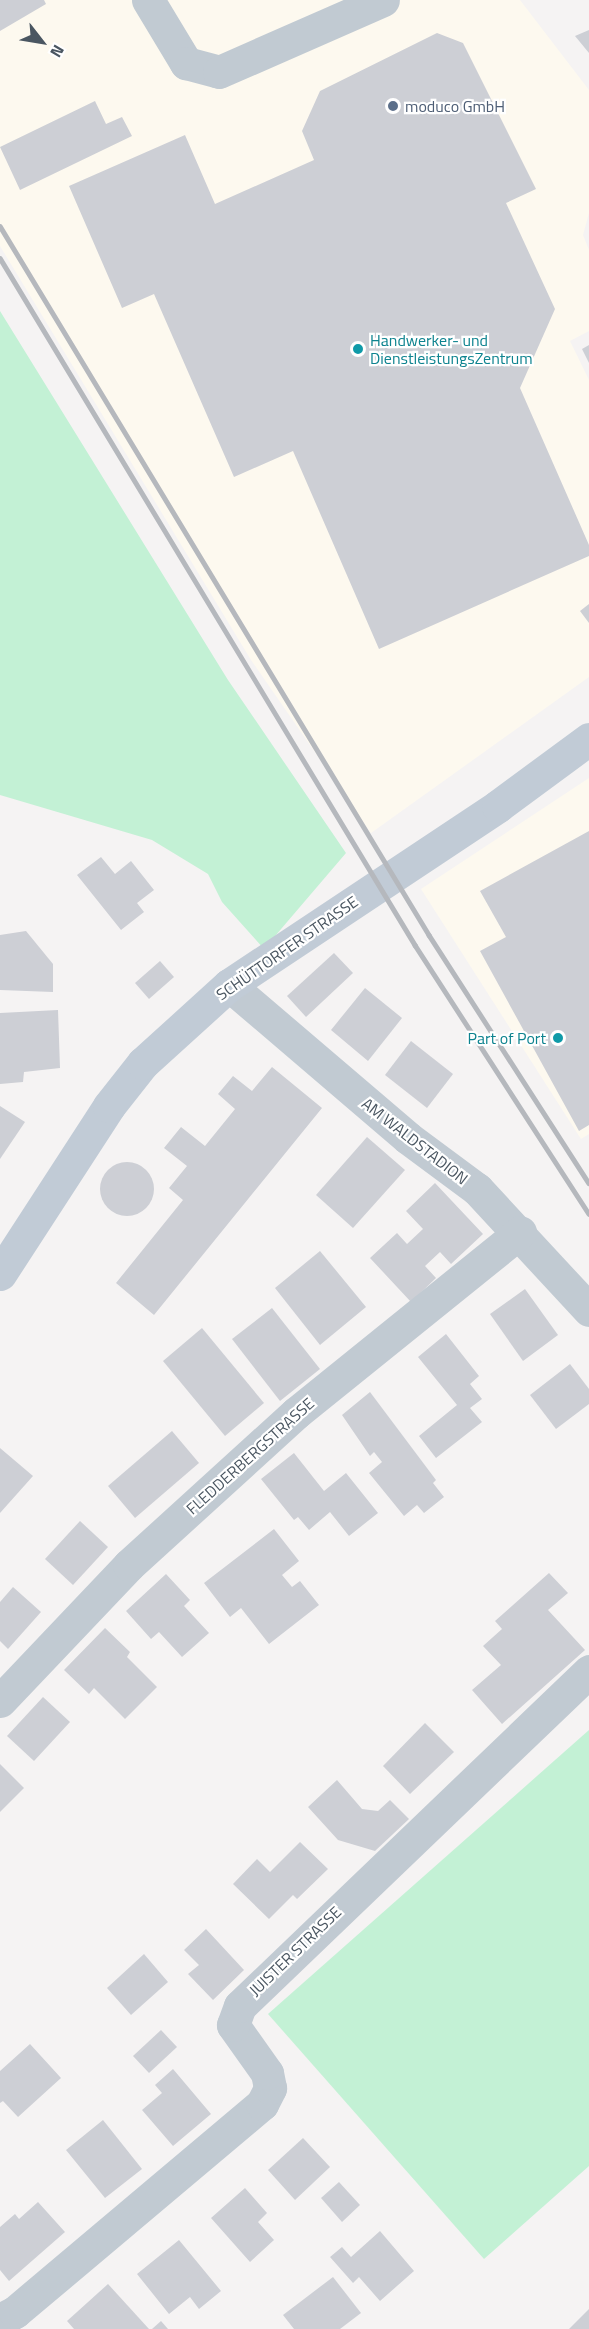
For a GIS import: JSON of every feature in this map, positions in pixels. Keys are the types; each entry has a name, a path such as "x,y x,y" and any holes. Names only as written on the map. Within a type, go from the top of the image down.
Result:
{"main road":[{"name":"SCHÜTTORFER STRASSE","path":"0,1274 109,1107 143,1063 229,985 498,806 589,739"}],"street":[{"path":"148,0 186,63 219,72 383,0"},
{"name":"AM WALDSTADION","path":"229,985 399,1131 477,1189 520,1232 589,1310"},
{"name":"FLEDDERBERGSTRASSE","path":"0,1701 129,1565 279,1429 520,1232"},
{"name":"JUISTER STRASSE","path":"15,2320 262,2104 270,2088 267,2073 233,2025 240,2006 589,1671"}],"shaded area":[{"path":"0,0 520,0 589,90 589,213 583,235 589,250 589,331 570,341 589,380 589,677 371,833 251,660 0,246"},
{"name":"Part of Port","path":"589,778 589,1134 581,1139 421,889"}],"green space":[{"path":"0,311 228,680 346,853 264,949 222,902 208,874 152,840 0,795"},
{"path":"589,1730 589,2166 484,2259 268,2014"}],"building":[{"path":"0,0 44,0 46,4 0,31"},
{"path":"589,30 589,53 575,36"},
{"name":"Handwerker- und DienstleistungsZentrum","path":"437,33 463,43 536,189 506,203 555,309 520,388 589,545 589,556 379,649 293,451 234,477 154,294 122,308 69,186 185,135 215,204 314,160 302,131 320,91"},
{"path":"95,101 106,124 122,117 132,136 20,190 0,147"},
{"path":"589,345 589,363 582,349"},
{"path":"589,604 589,623 580,611"},
{"name":"Part of Port","path":"589,831 589,1125 579,1131 480,951 506,937 480,891"},
{"path":"101,857 115,874 131,861 154,890 137,903 144,912 121,930 77,875"},
{"path":"26,931 53,964 53,992 0,990 0,935"},
{"path":"334,953 353,973 306,1017 287,996"},
{"path":"160,961 174,977 149,999 135,983"},
{"path":"365,988 402,1018 368,1061 331,1030"},
{"path":"58,1010 60,1068 24,1072 23,1082 0,1084 0,1013"},
{"path":"411,1041 453,1074 427,1108 385,1075"},
{"path":"272,1067 322,1108 154,1315 116,1283 183,1200 169,1188 187,1166 164,1148 181,1127 205,1146 235,1109 218,1094 233,1076 252,1091"},
{"path":"0,1106 25,1122 0,1159"},
{"path":"367,1137 405,1170 353,1228 316,1195"},
{"path":"127,1162 137,1164 146,1170 152,1179 154,1189 152,1199 146,1208 137,1214 127,1216 117,1214 108,1208 102,1199 100,1189 102,1179 108,1170 117,1164"},
{"path":"435,1183 483,1234 451,1264 440,1252 425,1266 436,1278 411,1302 370,1258 397,1233 407,1244 423,1229 406,1211"},
{"path":"320,1251 366,1307 320,1345 275,1288"},
{"path":"525,1289 558,1335 523,1361 490,1314"},
{"path":"272,1308 320,1369 280,1401 232,1339"},
{"path":"202,1328 264,1403 225,1436 163,1361"},
{"path":"446,1334 479,1376 470,1384 482,1399 470,1408 482,1422 436,1458 419,1436 457,1405 418,1357"},
{"path":"570,1364 589,1389 589,1404 556,1429 530,1395"},
{"path":"370,1392 436,1480 433,1483 444,1497 424,1513 417,1505 404,1516 369,1473 382,1462 374,1452 370,1456 342,1415"},
{"path":"172,1431 199,1463 135,1518 108,1486"},
{"path":"0,1448 33,1476 0,1513"},
{"path":"294,1453 324,1491 346,1473 378,1513 349,1536 330,1512 309,1530 298,1517 294,1520 261,1479"},
{"path":"80,1521 108,1547 73,1585 45,1559"},
{"path":"274,1529 299,1561 282,1575 292,1587 300,1581 319,1605 269,1644 241,1608 230,1617 204,1583"},
{"path":"549,1573 568,1593 548,1610 585,1650 502,1724 472,1690 501,1665 483,1646 502,1629 495,1621"},
{"path":"166,1574 190,1600 184,1606 209,1633 182,1657 159,1632 151,1639 126,1611"},
{"path":"13,1587 41,1612 8,1649 0,1641 0,1602"},
{"path":"105,1628 130,1652 127,1657 157,1687 125,1719 94,1688 89,1694 64,1670"},
{"path":"43,1697 70,1722 34,1761 7,1736"},
{"path":"425,1723 454,1752 410,1794 383,1766"},
{"path":"0,1764 24,1788 0,1812"},
{"path":"337,1780 362,1809 378,1811 390,1800 409,1819 375,1851 338,1840 308,1807"},
{"path":"300,1842 328,1869 297,1899 293,1895 269,1919 233,1884 257,1859 270,1872"},
{"path":"206,1929 244,1970 213,2000 188,1974 199,1965 184,1950"},
{"path":"144,1954 168,1982 131,2015 107,1988"},
{"path":"161,2030 177,2047 149,2073 133,2056"},
{"path":"30,2044 61,2078 18,2117 3,2101 0,2103 0,2071"},
{"path":"173,2069 211,2114 173,2146 142,2110 162,2093 155,2085"},
{"path":"103,2120 142,2169 105,2198 66,2150"},
{"path":"303,2138 330,2167 295,2200 268,2170"},
{"path":"339,2182 360,2205 342,2222 321,2198"},
{"path":"245,2188 267,2213 258,2222 274,2240 250,2262 211,2218"},
{"path":"38,2202 65,2232 9,2281 0,2270 0,2227 15,2214 19,2219"},
{"path":"380,2231 414,2271 380,2301 359,2277 353,2283 330,2257 342,2247 351,2257"},
{"path":"179,2240 221,2291 199,2309 190,2297 169,2314 137,2274"},
{"path":"333,2277 361,2313 340,2329 294,2329 283,2315"},
{"path":"108,2284 149,2329 74,2329 67,2321"},
{"path":"589,2309 589,2329 569,2329"},
{"path":"161,2321 168,2329 152,2329"}],"railway":[{"path":"0,226 429,935 589,1183"},
{"path":"0,258 415,945 589,1214"}],"place":[{"name":"moduco GmbH","path":"393,106"},
{"name":"Handwerker- und DienstleistungsZentrum","path":"358,349"},
{"name":"Part of Port","path":"558,1038"}]}
